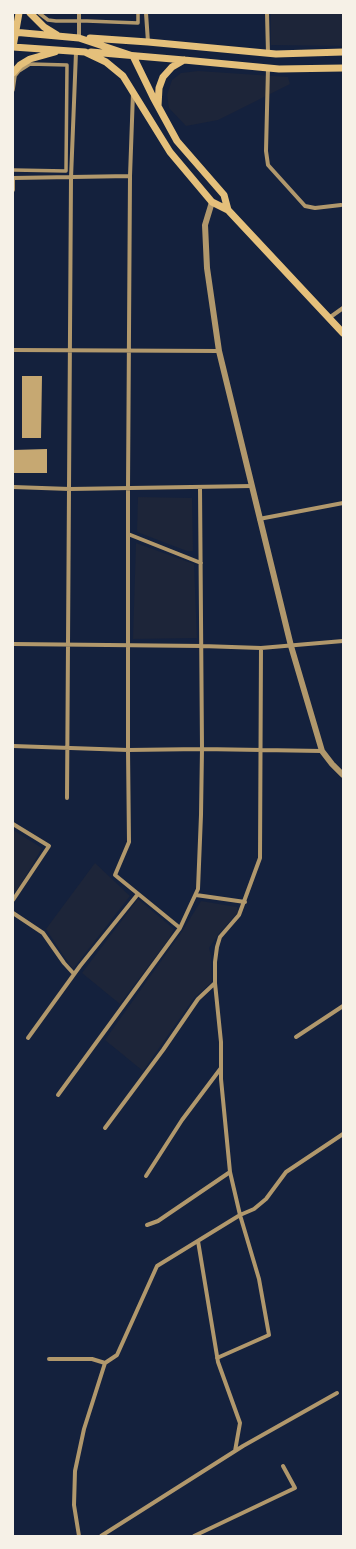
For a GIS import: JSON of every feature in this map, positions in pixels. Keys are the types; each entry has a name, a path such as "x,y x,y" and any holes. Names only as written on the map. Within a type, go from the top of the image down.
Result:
{"main road":[{"path":"19,13 14,32 13,47 279,69 343,68"},
{"path":"30,13 44,27 57,35"},
{"path":"14,32 268,53 329,54 343,52"},
{"path":"79,38 133,56 177,141 224,195 228,210"},
{"path":"13,72 20,65 30,59 61,50"},
{"path":"85,52 106,62 122,76 170,152 212,202 228,210 343,333"},
{"path":"158,106 159,88 163,77 172,67 184,60"}],"street":[{"path":"39,13 48,20 56,21 138,23 138,13"},
{"path":"79,13 79,38"},
{"path":"146,13 148,42"},
{"path":"267,13 268,53"},
{"path":"68,798 70,350 72,178 76,52"},
{"path":"13,90 15,76 19,71 30,64 67,64 66,171 13,170"},
{"path":"268,68 266,151 268,165 305,206 315,208 342,206"},
{"path":"132,92 128,488 129,842 115,875 180,928"},
{"path":"13,190 13,178 130,176"},
{"path":"212,202 205,225 207,268 219,351 291,646 322,751 343,775"},
{"path":"329,319 343,308"},
{"path":"13,350 219,351"},
{"path":"13,487 70,489 252,486"},
{"path":"58,1096 180,928 198,889 202,749 200,487"},
{"path":"259,519 343,503"},
{"path":"128,534 201,563"},
{"path":"13,644 261,648 343,641"},
{"path":"217,1358 269,1335 259,1279 240,1215 230,1172 221,1067 221,1042 215,982 215,962 218,942 220,937 239,915 260,858 261,648"},
{"path":"13,746 128,750 202,749 322,751"},
{"path":"13,824 49,846 13,900"},
{"path":"28,1038 74,974 138,894"},
{"path":"196,895 245,902"},
{"path":"13,913 42,933 74,974"},
{"path":"105,1128 163,1050 198,999 215,982"},
{"path":"296,1037 343,1006"},
{"path":"146,1176 182,1120 221,1067"},
{"path":"79,1536 74,1505 75,1471 84,1429 105,1363 117,1355 157,1266 240,1215 254,1209 266,1199 286,1172 343,1134"},
{"path":"147,1224 158,1221 230,1172"},
{"path":"198,1241 217,1358 240,1423 235,1451"},
{"path":"49,1359 92,1359 105,1363"},
{"path":"101,1536 235,1451 338,1392"},
{"path":"194,1536 295,1488 283,1466"}],"shaded area":[{"path":"271,13 343,13 343,46 271,45"},
{"path":"198,71 288,77 290,84 218,120 186,126 169,108 167,95 172,80 181,73"},
{"path":"138,497 192,498 193,551 187,551 137,532"},
{"path":"136,543 194,564 197,638 133,639"},
{"path":"13,830 42,848 20,886 13,894"},
{"path":"95,863 130,896 73,969 46,929"},
{"path":"138,899 174,929 168,940 120,1004 82,973"},
{"path":"201,901 237,907 238,912 209,948 211,955 212,982 194,998 143,1071 105,1040 181,933"}],"building":[{"path":"22,376 42,376 41,438 22,438"},
{"path":"47,449 47,473 13,473 13,450"}]}
